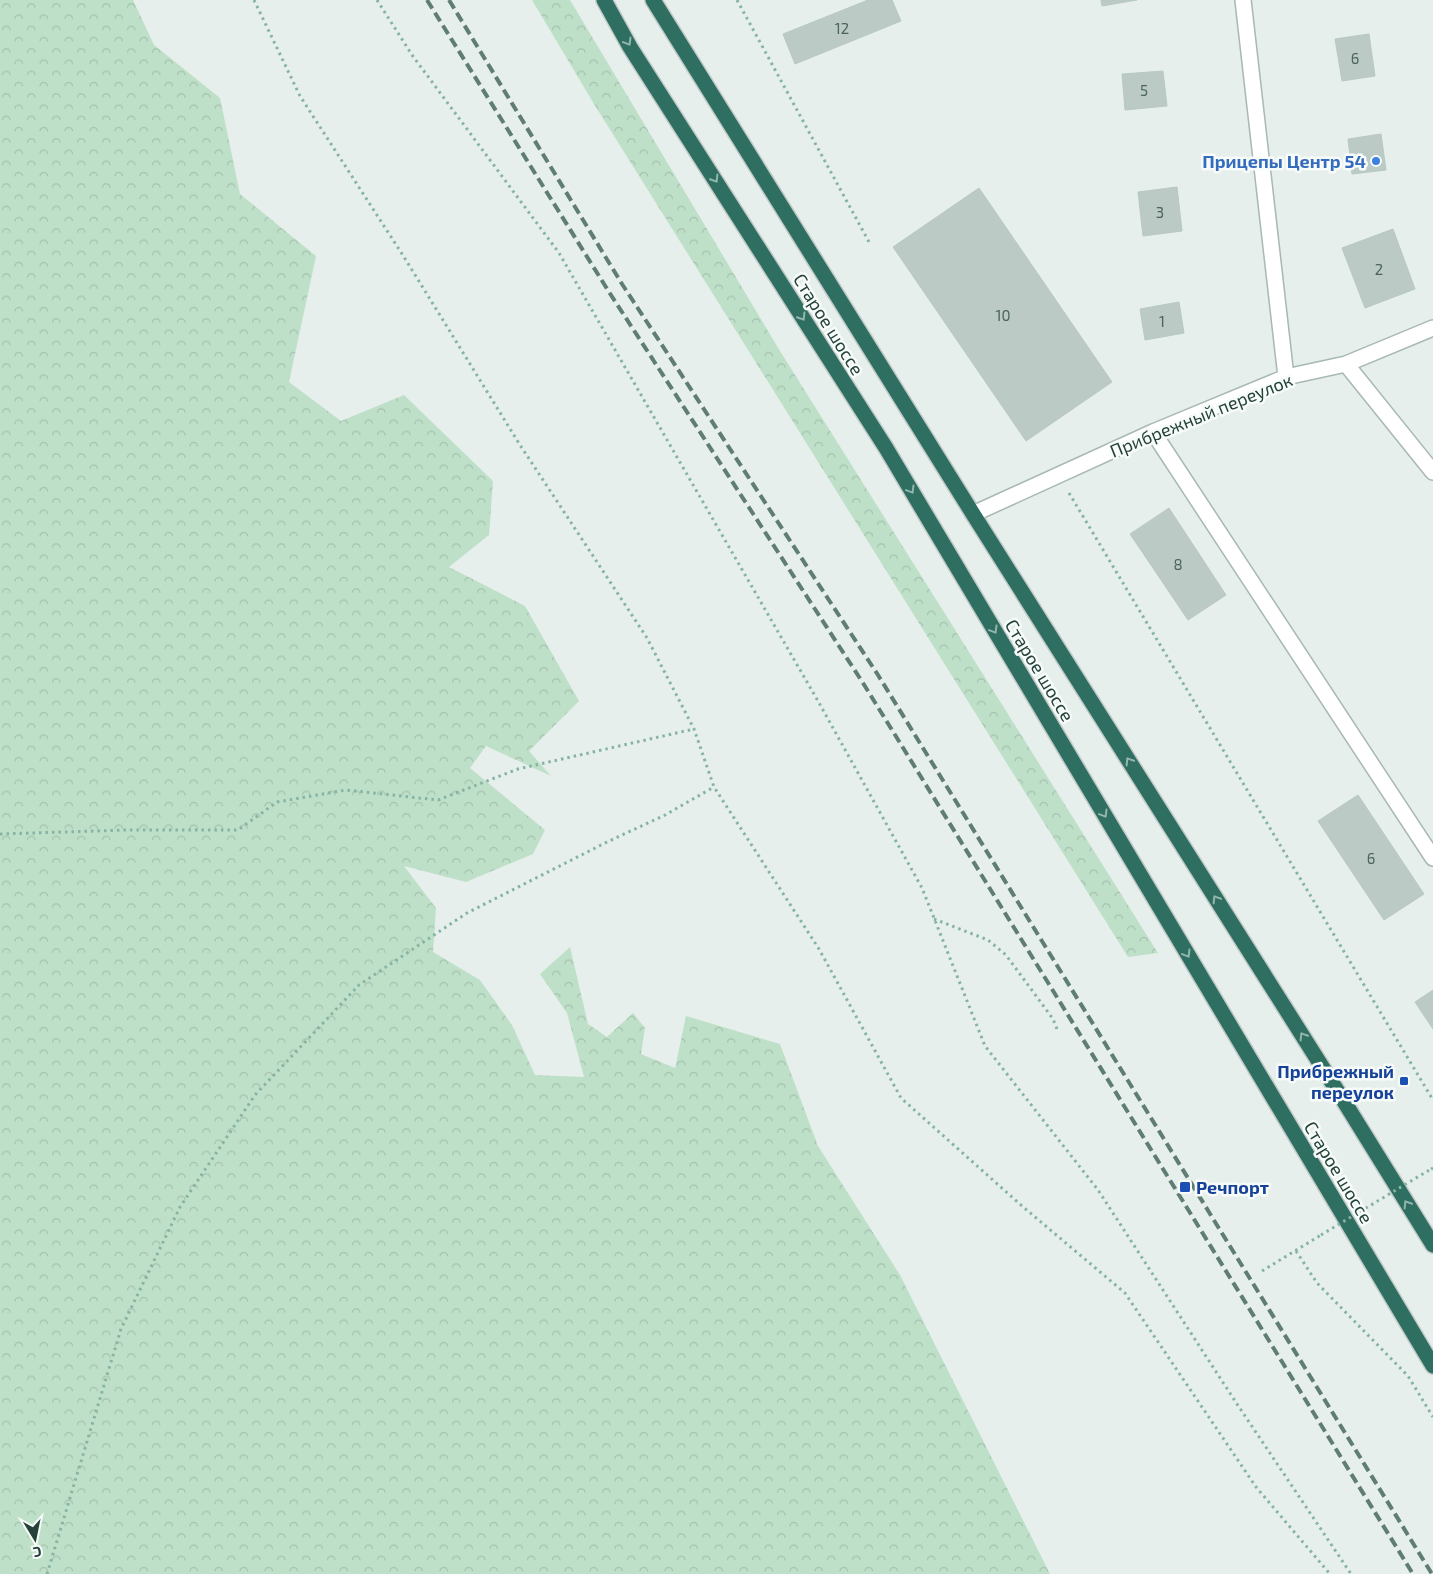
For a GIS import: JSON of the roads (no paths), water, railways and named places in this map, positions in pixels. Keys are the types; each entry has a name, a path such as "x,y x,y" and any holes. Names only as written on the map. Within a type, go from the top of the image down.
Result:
{"highway":[{"name":"Старое шоссе","path":"604,0 636,55 886,448 1433,1366"},
{"name":"Старое шоссе","path":"653,0 973,514 1433,1245"}],"street":[{"path":"1243,0 1286,377"},
{"name":"Прибрежный переулок","path":"973,514 1153,432 1286,377 1346,364 1433,328"},
{"path":"1346,364 1433,472"},
{"path":"1153,432 1433,858"}],"railway":[{"path":"427,0 609,292 863,683 1413,1574"},
{"path":"449,0 622,284 878,675 1432,1574"}],"place":[{"name":"Прицепы Центр 54","path":"1376,161"},
{"name":"Прибрежный переулок","path":"1404,1081"},
{"name":"Речпорт","path":"1185,1187"}]}
